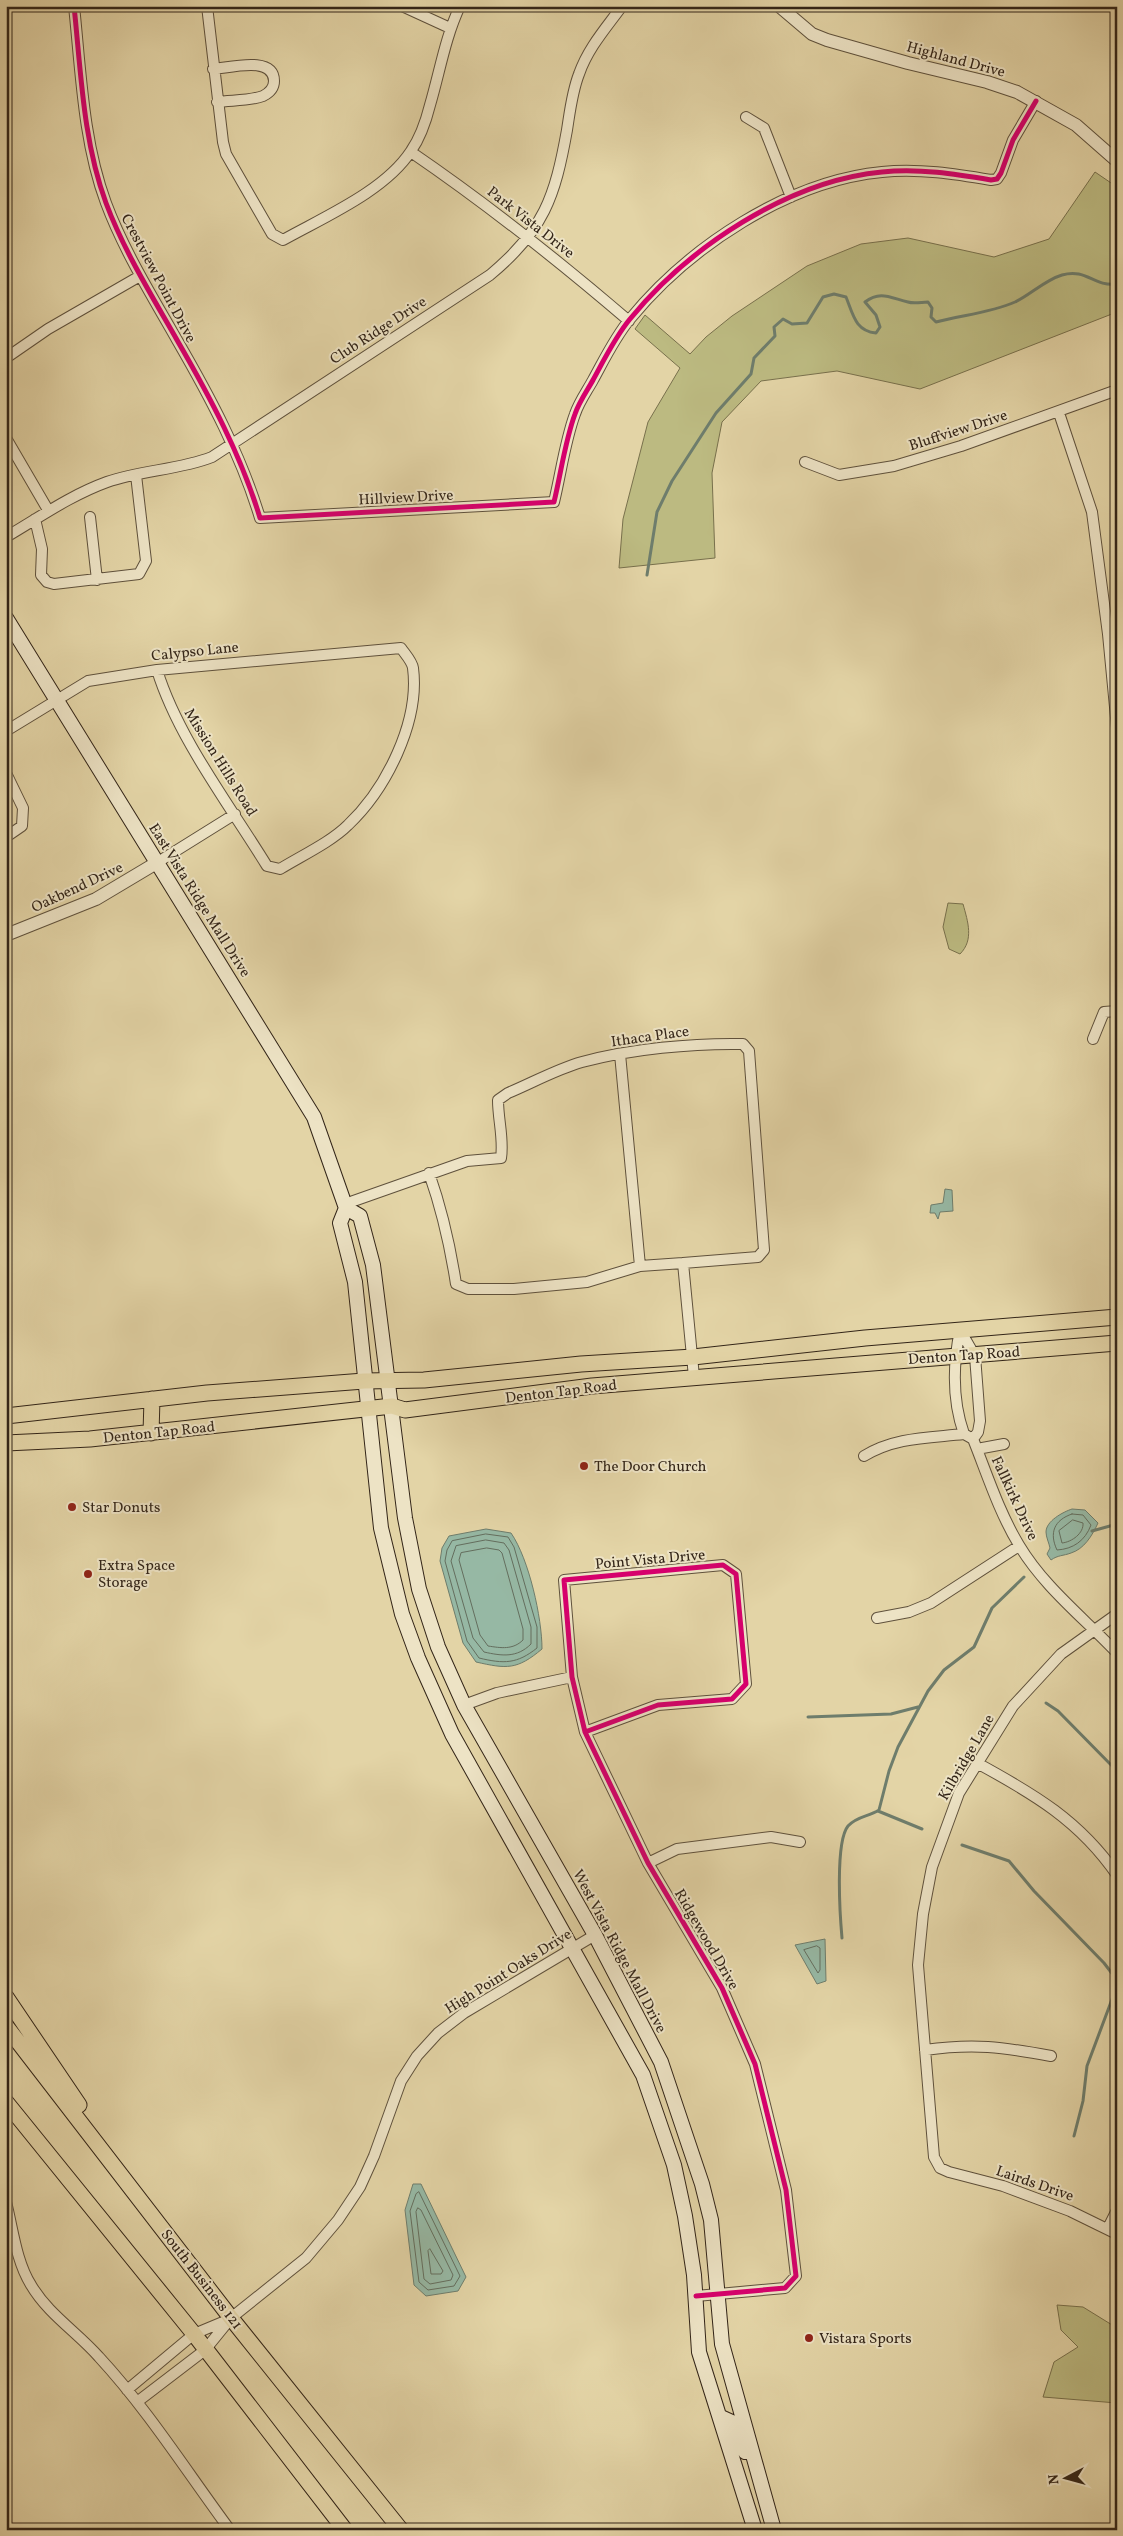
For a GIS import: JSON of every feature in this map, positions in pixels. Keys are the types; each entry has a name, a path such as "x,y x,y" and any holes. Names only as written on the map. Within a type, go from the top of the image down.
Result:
{"main road":[{"name":"East Vista Ridge Mall Drive","path":"6,618 314,1117 346,1206 360,1216 373,1265 392,1406"},
{"name":"East Vista Ridge Mall Drive","path":"346,1206 340,1224 355,1282 368,1409"},
{"name":"Denton Tap Road","path":"6,1416 152,1399 364,1381 432,1380 581,1364 693,1357 960,1330 1117,1317"},
{"name":"Denton Tap Road","path":"6,1443 90,1439 392,1406 405,1410 592,1386 1117,1343"},
{"path":"151,1433 152,1399"},
{"name":"West Vista Ridge Mall Drive","path":"392,1406 406,1518 419,1590 438,1646 464,1705 595,1935 661,2062 686,2131 710,2220 722,2344 774,2530"},
{"path":"368,1409 381,1528 392,1577 402,1614 437,1704 494,1812 573,1949 642,2075 660,2122 674,2166 685,2216 696,2296 699,2352 755,2530"},
{"path":"437,1704 464,1705"},
{"path":"6,1996 122,2170 136,2188 139,2198"},
{"name":"South Business 121","path":"6,2026 231,2318 401,2530"},
{"path":"6,2102 194,2334 345,2530"},
{"path":"721,2417 732,2422 750,2464 758,2473"}],"street":[{"name":"Crestview Point Drive","path":"74,6 86,124 93,162 106,204 140,276 233,445 251,487 260,518"},
{"path":"207,6 217,102 226,154 272,234 283,240 383,181 411,152 420,136 450,28 460,6"},
{"path":"402,6 450,28"},
{"name":"Club Ridge Drive","path":"6,537 66,500 109,481 192,465 212,457 233,445 490,274 528,238 542,219 555,186 572,94 585,58 622,6"},
{"name":"Highland Drive","path":"779,6 812,34 827,40 908,63 987,82 1036,101 1076,125 1117,161"},
{"path":"214,70 261,65 270,71 274,82 273,87 265,95 217,102"},
{"path":"629,320 658,288 697,254 733,227 791,197 854,176 884,172 955,173 991,180 997,179 1002,173 1013,140 1036,101"},
{"path":"746,117 764,128 791,197"},
{"name":"Park Vista Drive","path":"411,152 466,190 629,320"},
{"path":"6,358 48,329 140,276"},
{"name":"Hillview Drive","path":"260,518 554,502 575,414 629,320"},
{"name":"Bluffview Drive","path":"805,462 839,475 894,466 1059,413 1117,390"},
{"path":"1059,413 1092,512 1106,616 1117,728"},
{"path":"6,438 48,510"},
{"path":"35,519 42,549 42,578 54,584 135,575 145,565 136,475"},
{"path":"90,517 97,580"},
{"path":"1106,616 1117,614"},
{"name":"Calypso Lane","path":"6,731 57,698 88,681 157,670 401,648 412,666 412,696 404,740 368,804 346,827 280,869 267,866"},
{"name":"Mission Hills Road","path":"157,670 165,698 177,723 267,866"},
{"path":"6,773 23,808 22,826 6,837"},
{"name":"Oakbend Drive","path":"6,935 96,899 235,814"},
{"path":"1093,1039 1104,1012 1117,1011"},
{"name":"Ithaca Place","path":"346,1206 429,1173 467,1161 501,1158 503,1146 498,1122 498,1100 508,1093 581,1062 620,1054 708,1044 742,1044 750,1051 764,1250 758,1257 640,1266 588,1282 514,1289 468,1289 456,1284 451,1248 441,1207 429,1173"},
{"path":"620,1054 640,1266"},
{"path":"683,1263 694,1377"},
{"path":"960,1330 975,1356 980,1421 978,1432 971,1441"},
{"name":"Fallkirk Drive","path":"960,1330 954,1357 958,1412 998,1503 1019,1546 1054,1589 1117,1654"},
{"path":"864,1456 882,1446 897,1441 971,1441 1004,1444"},
{"path":"877,1618 909,1612 931,1603 1019,1546"},
{"name":"Point Vista Drive","path":"564,1580 723,1565 736,1574 746,1684 732,1699 658,1706 585,1732"},
{"name":"Ridgewood Drive","path":"564,1580 572,1677 585,1732 648,1863 722,1988 755,2064 786,2190 796,2276 785,2288 696,2296"},
{"name":"Kilbridge Lane","path":"940,2168 934,2157 918,1965 923,1914 932,1867 959,1793 1013,1706 1035,1679 1061,1654 1117,1614"},
{"path":"464,1705 497,1693 572,1677"},
{"path":"977,1763 1032,1794 1064,1816 1088,1838 1117,1876"},
{"path":"648,1863 677,1849 771,1836 800,1842"},
{"name":"High Point Oaks Drive","path":"137,2402 205,2350 231,2318 306,2258 338,2220 360,2187 374,2156 400,2081 417,2056 438,2033 464,2014 595,1935"},
{"path":"924,2050 958,2045 991,2046 1051,2056"},
{"name":"Lairds Drive","path":"940,2168 1003,2186 1070,2211 1112,2231"},
{"path":"6,2202 23,2269 39,2298 49,2310 98,2355 137,2402 230,2530"},
{"path":"1112,2231 1117,2210"},
{"name":"High Point Oaks Drive","path":"127,2390 194,2334 231,2318"}],"shaded area":[{"path":"1095,172 1117,187 1117,312 920,389 837,371 761,381 722,422 712,473 715,558 619,568 623,519 648,422 680,368 635,329 645,315 690,354 706,337 732,316 807,266 861,244 908,238 994,257 1049,239"},
{"path":"948,903 963,904 967,917 969,930 967,943 960,954 949,949 943,927"},
{"path":"1057,2305 1083,2307 1117,2328 1117,2403 1043,2397 1054,2362 1078,2347 1061,2330"}],"water":[{"path":"945,1189 952,1190 953,1211 940,1212 938,1219 935,1213 930,1213 931,1205 943,1203"},
{"path":"1072,1509 1085,1510 1098,1523 1084,1545 1076,1551 1051,1560 1047,1554 1050,1548 1046,1534 1047,1528 1056,1518"},
{"path":"486,1529 511,1533 518,1544 529,1573 540,1621 542,1649 526,1661 511,1666 496,1666 476,1662 463,1643 440,1561 442,1548 449,1536"},
{"path":"825,1939 826,1981 817,1984 795,1945"},
{"path":"413,2184 421,2184 466,2277 458,2291 426,2296 414,2285 405,2210"}],"waterway":[{"path":"647,575 657,512 672,481 716,413 751,374 754,358 775,336 774,327 783,319 792,324 807,323 823,297 834,294 846,297 859,325 869,332 876,333 880,327 876,315 865,302 876,296 886,296 913,303 928,302 932,308 931,317 936,322 1005,306 1062,275 1078,274 1102,283 1117,284"},
{"path":"1092,1531 1117,1524"},
{"path":"842,1938 840,1863 841,1847 848,1826 855,1820 879,1810 889,1771 898,1747 928,1691 944,1670 974,1647 992,1608 1024,1577"},
{"path":"1046,1703 1058,1711 1117,1771"},
{"path":"808,1717 891,1714 918,1707"},
{"path":"878,1811 922,1829"},
{"path":"962,1845 1009,1861 1034,1891 1104,1963 1117,1980"},
{"path":"1074,2136 1083,2101 1087,2066 1117,1986"}],"cycle path":[{"path":"74,6 88,131 92,155 106,203 130,256 224,427 244,472 260,518 554,502 568,435 581,401 610,349 630,319 654,292 681,267 711,243 777,203 811,189 847,178 882,172 923,171 991,180 997,179 1013,140 1036,101"},
{"path":"585,1732 658,1705 732,1699 746,1684 736,1574 723,1565 564,1580 572,1677 585,1732 648,1863 722,1988 755,2064 786,2190 796,2276 785,2288 696,2296"}],"place":[{"name":"The Door Church","path":"584,1466"},
{"name":"Star Donuts","path":"72,1507"},
{"name":"Extra Space Storage","path":"88,1574"},
{"name":"Vistara Sports","path":"809,2338"}]}
